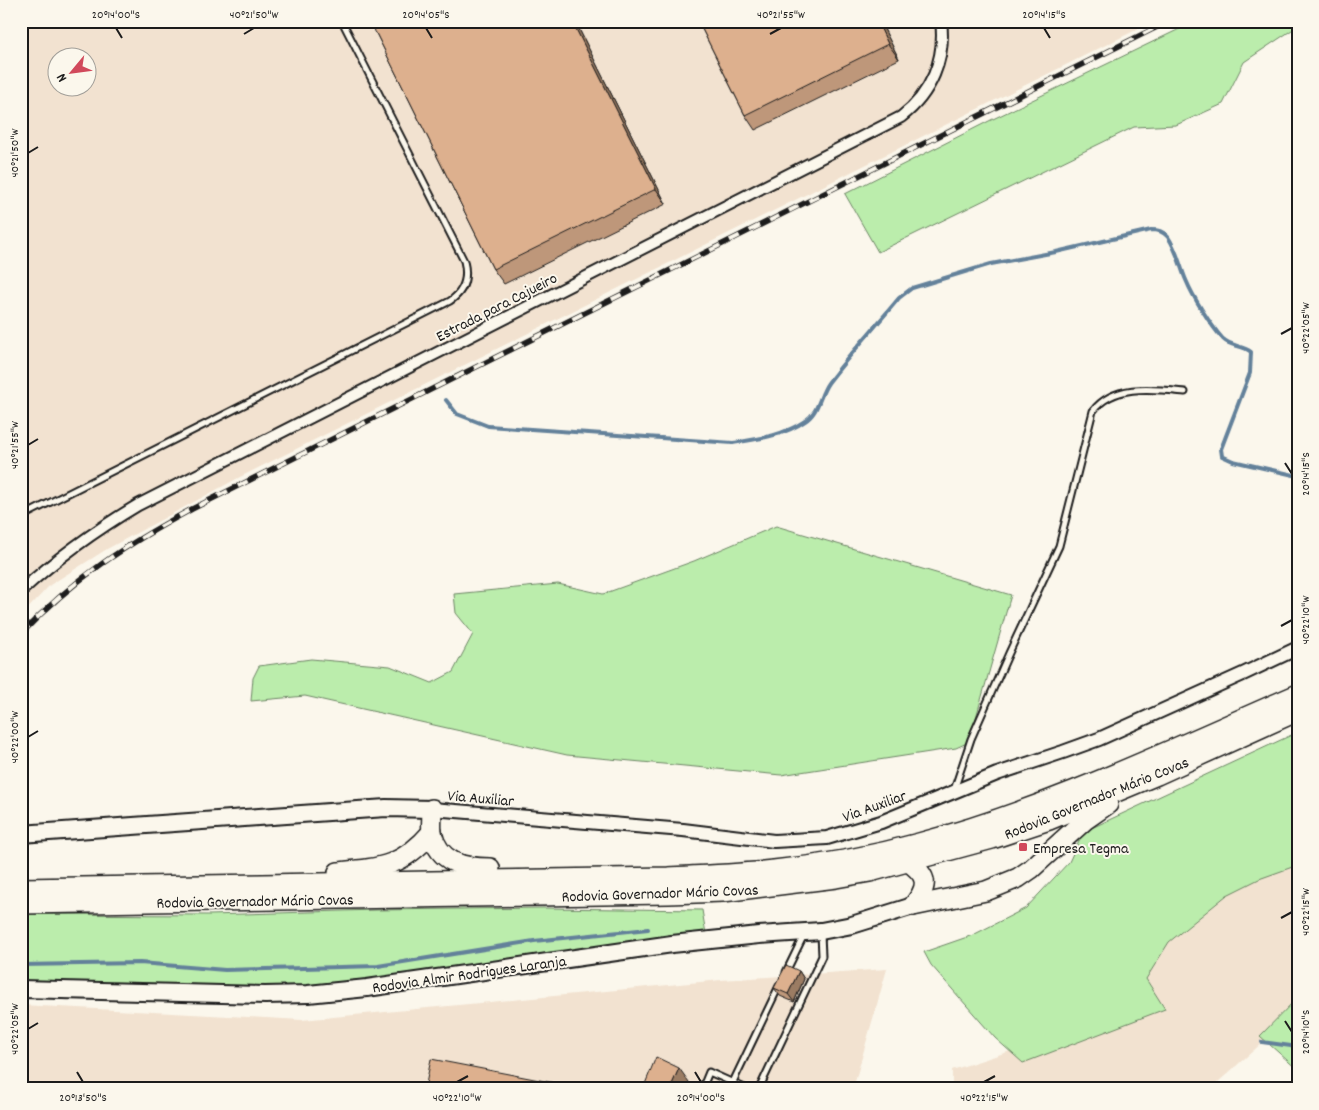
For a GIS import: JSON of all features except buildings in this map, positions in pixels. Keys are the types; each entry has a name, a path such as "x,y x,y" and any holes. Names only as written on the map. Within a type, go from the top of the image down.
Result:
{"highway":[{"name":"Rodovia Governador Mário Covas","path":"21,888 668,877 773,870 858,857 962,831 1038,805 1298,694"},
{"name":"Rodovia Governador Mário Covas","path":"21,904 723,892 836,878 870,872 992,839 1050,820 1157,775 1298,711"},
{"path":"913,906 986,891 1018,878 1031,869 1085,820 1157,775"},
{"path":"432,809 432,832 438,848 446,857 458,865 472,868 526,869 578,878"},
{"path":"248,884 358,870 393,863 406,857 419,847 432,832"},
{"path":"907,861 917,868 924,878 922,894 913,906"}],"main road":[{"path":"21,834 386,808 432,809"},
{"name":"Rodovia Almir Rodrigues Laranja","path":"21,989 265,995 308,994 367,988 672,944 813,931 852,925 913,906"}],"street":[{"name":"Estrada para Cajueiro","path":"21,591 86,538 138,505 901,117 923,95 934,74 941,50 940,21"},
{"name":"Via Auxiliar","path":"432,809 683,830 774,841 827,838 881,822 997,774 1064,752 1099,738 1298,648"}],"lane":[{"path":"21,517 450,301 463,288 466,276 464,261 342,21"},
{"path":"952,792 971,739 1059,546 1093,410 1110,395 1148,388 1185,392"},
{"path":"733,1082 813,931"},
{"path":"759,1089 822,956 813,931"},
{"path":"702,1089 709,1072 747,1089"}],"shaded area":[{"path":"21,21 1154,21 240,477 107,549 50,585 21,616"},
{"path":"1298,848 1298,1011 1217,1083 1225,1089 952,1089 952,1070 1145,1007 1126,972 1215,890"},
{"path":"887,969 853,1089 21,1089 21,1005 302,1020 721,980"}],"green space":[{"path":"1196,21 1298,21 1298,26 1244,62 1223,104 1176,125 1134,127 878,252 845,194 993,119"},
{"path":"776,526 1011,595 969,742 956,748 781,775 567,755 305,696 251,701 253,678 259,666 311,659 390,666 432,683 453,672 473,634 456,613 454,594 558,584 603,594 694,561"},
{"path":"1298,732 1298,865 1259,879 1227,895 1169,942 1146,979 1165,1009 1023,1063 995,1038 931,965 924,952 973,935 1026,908 1069,862 1083,832"},
{"path":"543,908 702,910 706,934 658,948 271,989 21,982 21,914 210,915 376,910"},
{"path":"1298,997 1298,1070 1260,1036"}],"waterway":[{"path":"446,400 457,414 488,426 733,443 770,436 797,426 810,417 825,388 836,372 899,298 912,288 991,264 1156,230 1168,237 1193,295 1218,333 1226,342 1251,352 1250,373 1221,449 1222,456 1233,461 1298,476"},
{"path":"21,965 140,963 225,970 378,966 534,941 648,929"},
{"path":"1262,1042 1298,1047"}],"railway":[{"path":"21,634 61,596 102,564 123,549 192,509 1169,21"}],"place":[{"name":"Empresa Tegma","path":"1023,847"}]}
